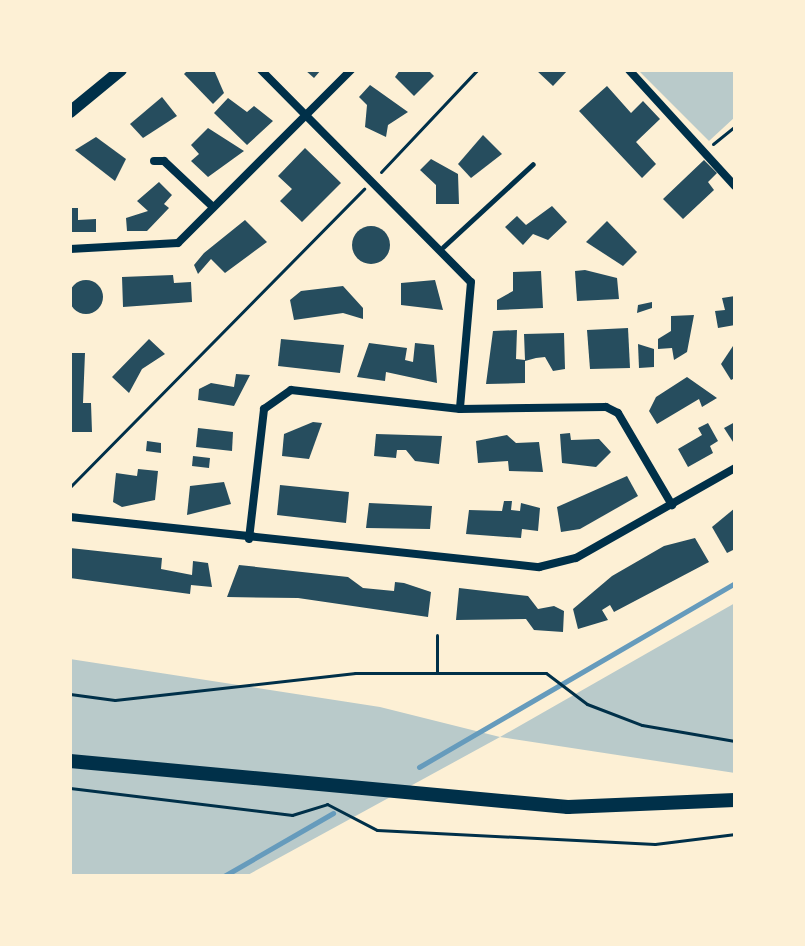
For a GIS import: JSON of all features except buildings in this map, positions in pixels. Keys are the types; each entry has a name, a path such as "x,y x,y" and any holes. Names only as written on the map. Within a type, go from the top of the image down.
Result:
{"main road":[{"path":"70,761 568,807 735,800"}],"street":[{"path":"70,112 121,70"},
{"path":"261,70 443,247 471,282 460,409"},
{"path":"70,249 157,249 178,243 351,70"},
{"path":"629,70 735,186"},
{"path":"154,161 164,161 213,207"},
{"path":"249,539 264,409 274,398 291,390 460,409 606,407 618,413 672,505"},
{"path":"70,517 249,539 539,567 576,558 735,468"}],"lane":[{"path":"443,247 533,164"}],"path":[{"path":"70,487 373,181 477,70"},
{"path":"705,151 735,126"},
{"path":"437,635 437,672"},
{"path":"70,694 115,700 244,681 437,672 558,679 576,697 642,725 735,741"},
{"path":"70,788 292,815 327,804 377,830 655,844 735,834"}],"shaded area":[{"path":"638,70 735,70 735,117 709,141"},
{"path":"735,603 735,773 500,737"},
{"path":"70,659 380,707 500,737 246,876 70,876"}],"waterway":[{"path":"419,767 735,583"},
{"path":"224,876 333,813"}]}
